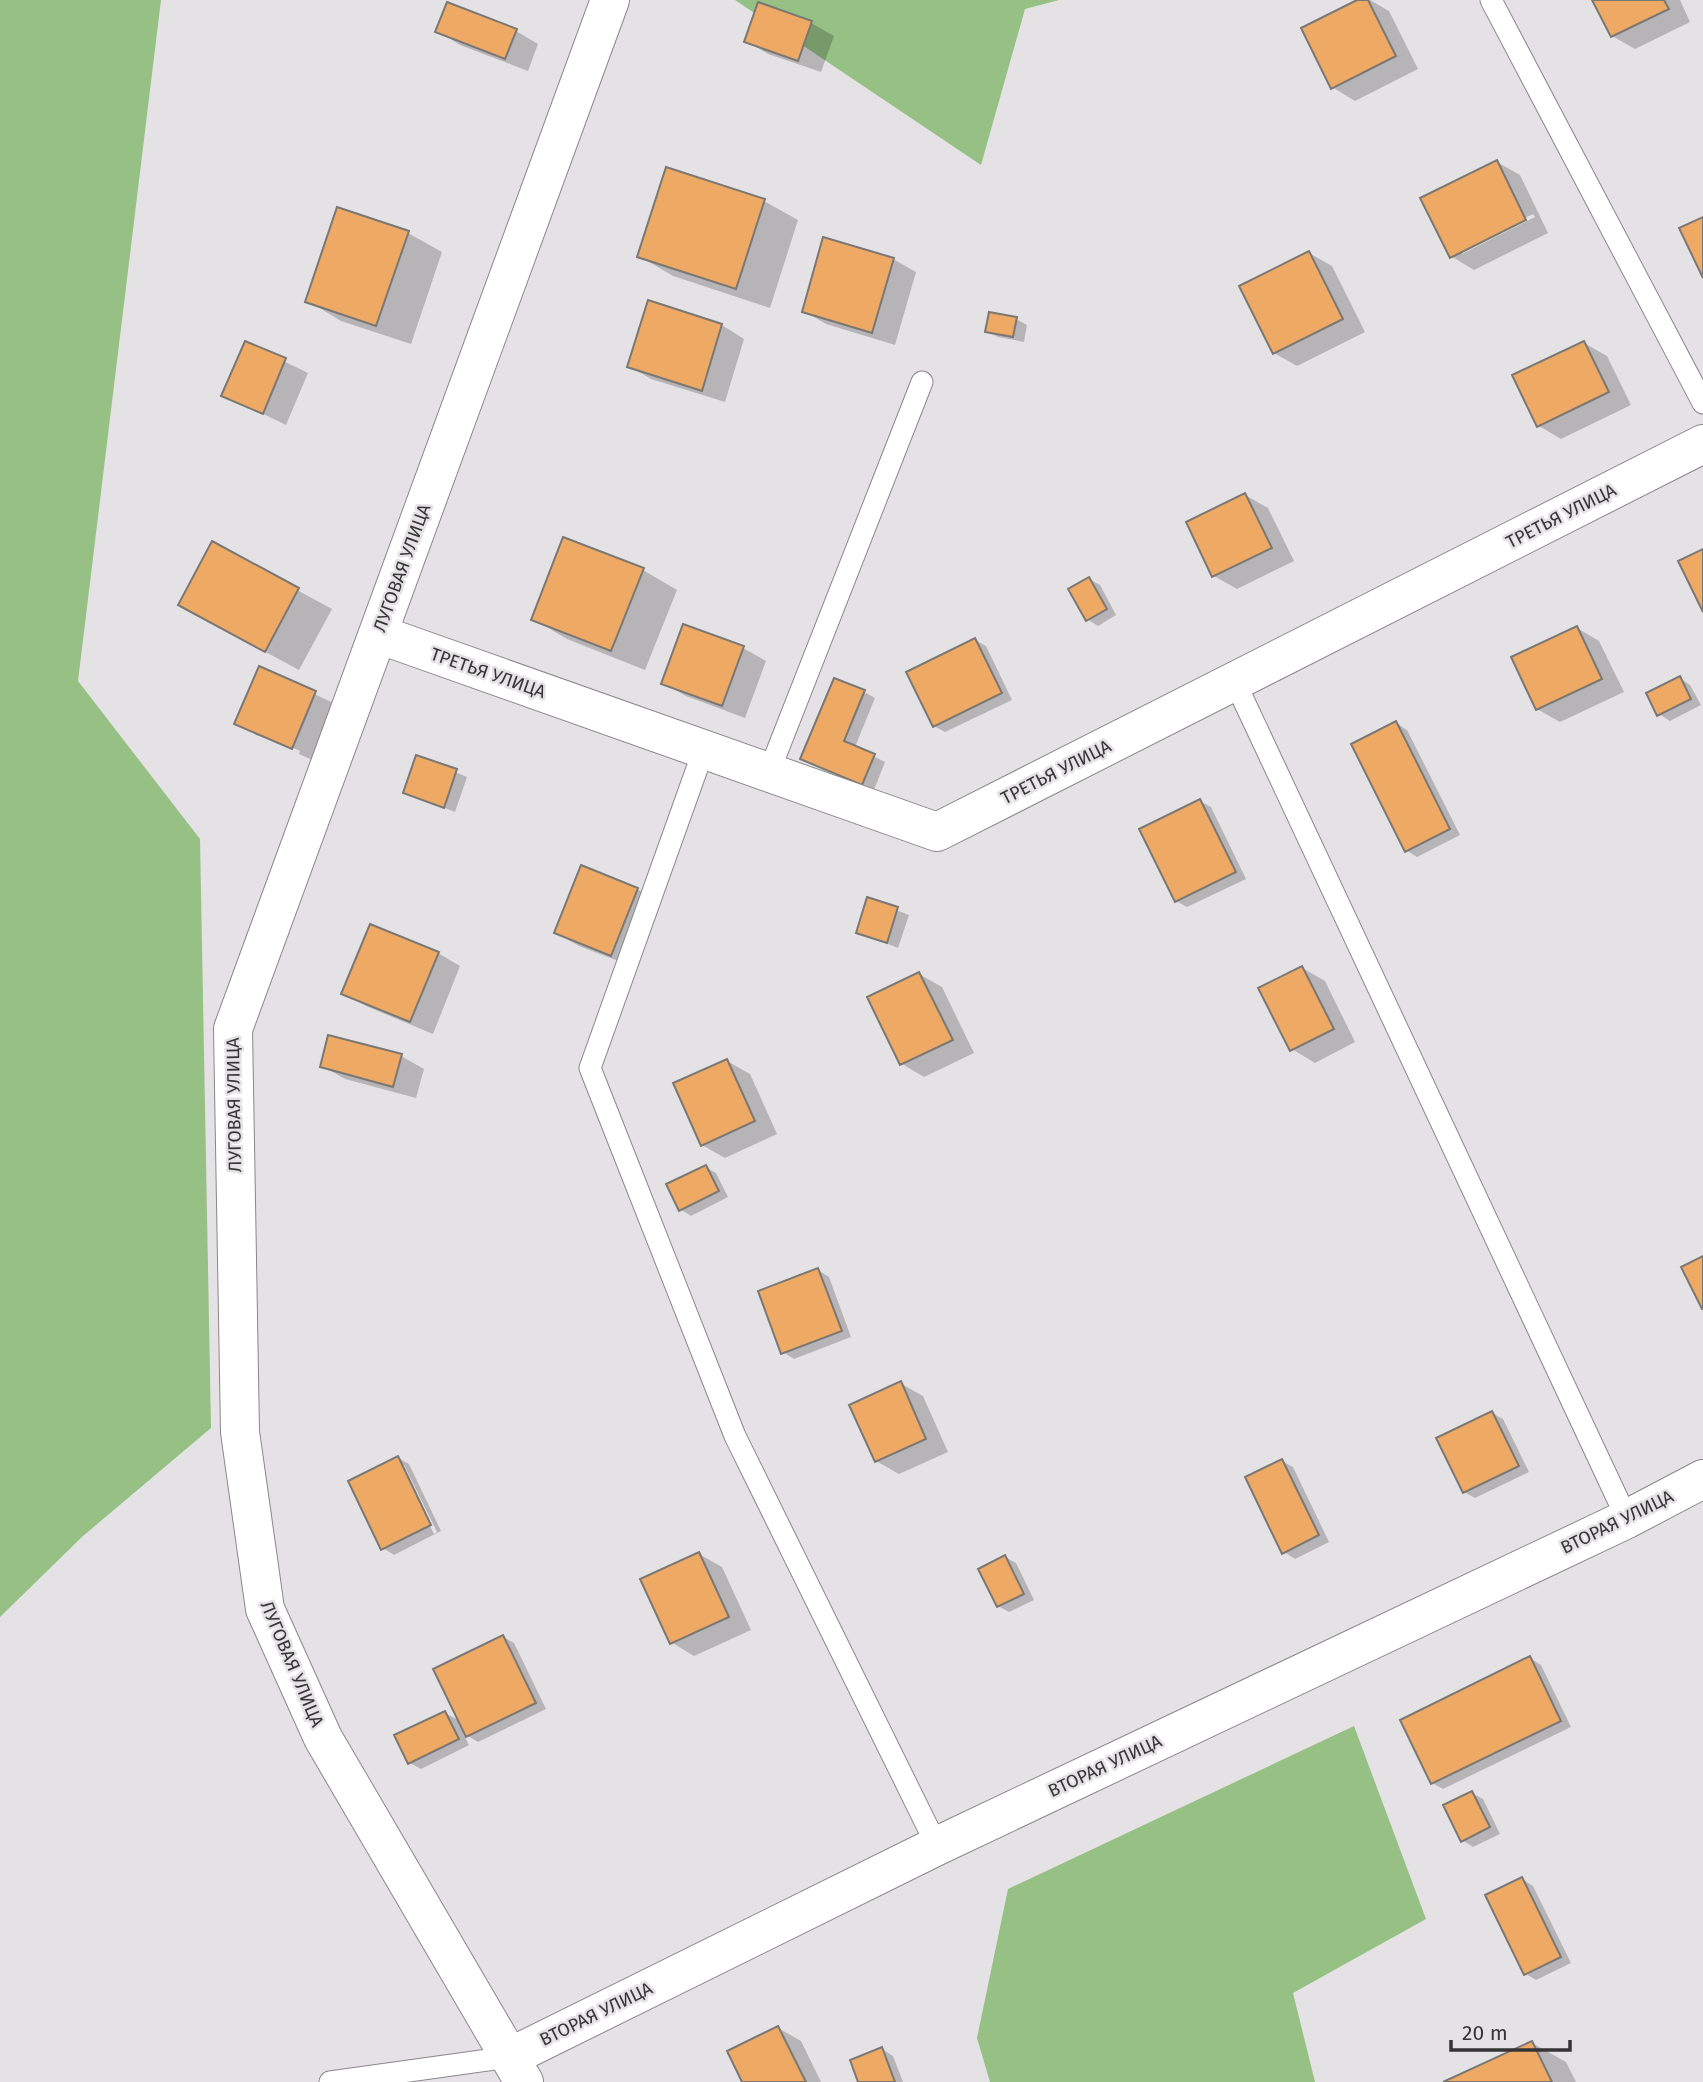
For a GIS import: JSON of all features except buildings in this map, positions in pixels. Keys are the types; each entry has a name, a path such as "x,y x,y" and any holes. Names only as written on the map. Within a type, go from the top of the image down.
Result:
{"street":[{"name":"ЛУГОВАЯ УЛИЦА","path":"517,2069 323,1738 265,1609 240,1432 233,1028 610,0"},
{"name":"ТРЕТЬЯ УЛИЦА","path":"378,634 937,832 1703,444"},
{"name":"ВТОРАЯ УЛИЦА","path":"517,2069 937,1846 1627,1519 1703,1479"}],"lane":[{"path":"1491,0 1703,403"},
{"path":"769,772 922,382"},
{"path":"1235,682 1627,1519"},
{"path":"704,749 590,1068 735,1436 937,1846"},
{"path":"330,2082 517,2069"}],"green space":[{"path":"0,0 161,0 78,681 200,839 211,1428 83,1536 0,1617"},
{"path":"735,0 1059,0 1025,9 981,165"},
{"path":"1354,1726 1426,1919 1293,1993 1315,2082 990,2082 977,2038 1008,1889"}]}
